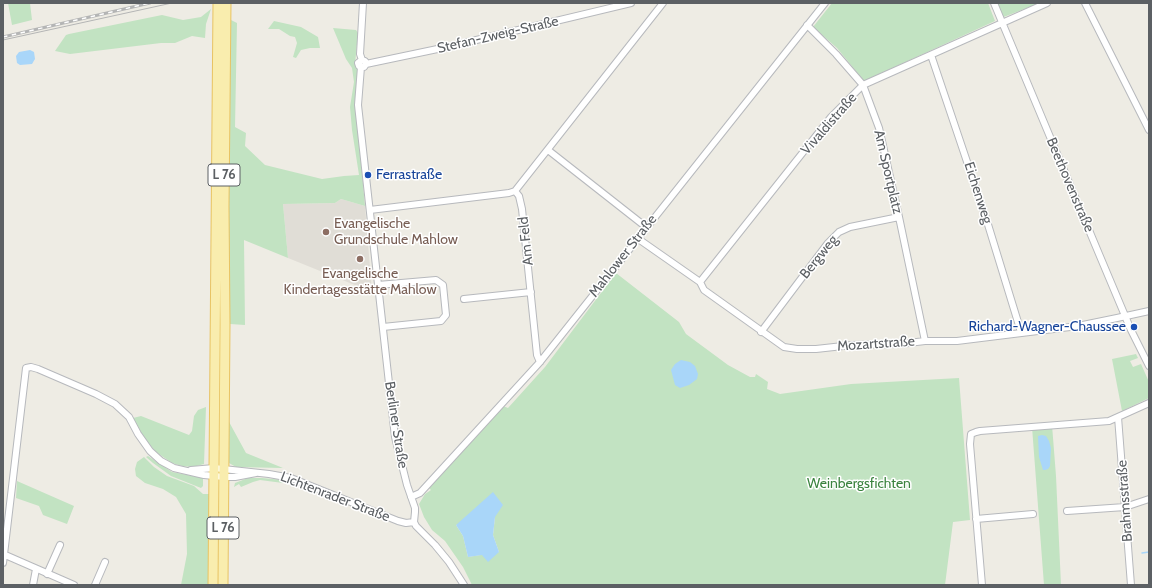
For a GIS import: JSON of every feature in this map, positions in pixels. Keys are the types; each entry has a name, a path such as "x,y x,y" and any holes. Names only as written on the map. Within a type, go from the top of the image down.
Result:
{"main road":[{"name":"L 76","path":"213,585 218,3"},
{"name":"L 76","path":"223,585 226,3"}],"street":[{"name":"Berliner Straße","path":"363,3 360,54 363,64 358,105 395,437 415,512 414,522"},
{"name":"Stefan-Zweig-Straße","path":"363,64 447,47 631,3"},
{"path":"370,210 512,192 548,150 663,3"},
{"name":"Mahlower Straße","path":"411,498 420,493 540,362 824,3"},
{"name":"Beethovenstraße","path":"994,3 1126,316 1149,366"},
{"name":"Vivaldistraße","path":"700,282 831,117 864,85 1047,3"},
{"path":"1085,3 1149,130"},
{"name":"Am Sportplatz","path":"807,25 864,85 878,128 899,217 924,341"},
{"name":"Eichenweg","path":"931,55 986,218 1021,332"},
{"path":"548,150 646,228"},
{"name":"Am Feld","path":"512,192 519,196 522,209 537,355 540,362"},
{"name":"Bergweg","path":"761,332 828,243 839,232 850,227 899,217"},
{"name":"Mozartstraße","path":"637,238 700,282 704,290 761,332 784,347 797,349 958,340 1078,326 1149,310"},
{"path":"378,285 436,280 443,284 446,315 441,321 383,327"},
{"path":"464,299 531,292"},
{"name":"Lichtenrader Straße","path":"4,554 26,368 30,367 96,394 115,404 129,417 146,446 155,456 174,468 188,471 202,468 214,472 269,474 291,478 398,521 406,523 414,522"},
{"path":"982,585 970,444 971,434 980,431 1108,421 1149,403"},
{"name":"Brahmsstraße","path":"1118,417 1132,585"},
{"path":"1067,511 1125,507 1149,500"},
{"path":"976,519 1033,514"},
{"path":"414,522 449,562 464,585"},
{"path":"47,574 60,545"},
{"path":"3,563 4,554 63,583 74,585"},
{"path":"95,585 105,562"},
{"path":"33,585 36,569"}],"shaded area":[{"name":"Evangelische Grundschule Mahlow","path":"341,199 365,206 372,292 288,258 283,204 335,203"}],"green space":[{"path":"8,3 30,3 32,20 12,25"},
{"path":"832,3 988,3 995,21 864,81 837,48 813,27"},
{"path":"995,3 1040,3 1001,18"},
{"path":"211,9 206,24 205,38 192,36 175,43 161,43 70,54 55,51 66,35 69,34 162,15 183,20 201,17"},
{"path":"229,19 237,23 235,127 246,133 245,146 265,165 322,179 359,175 350,107 354,82 352,68 346,59 333,28 356,30 358,33 355,64 358,70 356,103 365,206 341,199 335,203 283,204 288,258 244,240 245,325 230,324 228,261"},
{"path":"274,21 301,27 318,37 320,48 301,50 296,58 293,57 297,43 295,37 290,36 279,29 268,29"},
{"name":"Weinbergsfichten","path":"616,273 679,322 686,334 728,365 750,377 755,377 756,374 768,382 767,389 780,394 851,384 959,378 970,520 953,522 945,585 472,585 463,567 445,541 432,530 424,517 419,504 425,494 431,490 428,487 503,406 508,408 545,367","holes":["495,517 493,535 499,552 468,557 463,536 456,525"]},
{"path":"1136,354 1138,358 1130,361 1133,367 1141,364 1149,382 1149,398 1122,411 1112,359"},
{"path":"206,407 204,464 193,467 172,463 156,452 143,437 133,418 141,416 189,435 192,431 194,416 198,410"},
{"path":"228,420 246,453 283,468 236,467 229,463 227,452"},
{"path":"1052,425 1061,585 1044,585 1032,427"},
{"path":"148,456 172,472 203,478 203,486 201,488 171,476 146,457"},
{"path":"144,457 154,467 167,476 194,486 203,494 210,494 209,585 181,585 187,554 186,514 176,497 163,489 145,483 136,476 135,469 137,462"},
{"path":"248,478 283,480 283,483 260,480 241,487 239,484 234,487 235,483"},
{"path":"17,481 74,506 67,524 43,515 39,506 16,498"}],"water":[{"path":"30,50 34,52 35,59 32,64 20,65 17,63 16,56 19,52"},
{"path":"681,360 690,362 695,366 698,374 697,379 689,385 680,388 675,385 671,370 675,364"},
{"path":"1038,436 1046,436 1051,448 1050,466 1045,470 1043,470 1039,457"},
{"path":"493,492 503,505 495,517 493,535 499,552 488,562 482,555 468,557 463,536 456,525"}],"waterway":[{"path":"1142,553 1149,552"}],"tram line":[{"path":"3,40 172,3"}],"railway":[{"path":"3,37 150,3"}],"place":[{"name":"Ferrastraße","path":"368,175"},
{"name":"Evangelische Grundschule Mahlow","path":"326,232"},
{"name":"Evangelische Kindertagesstätte Mahlow","path":"360,259"},
{"name":"Richard-Wagner-Chaussee","path":"1134,327"}]}
